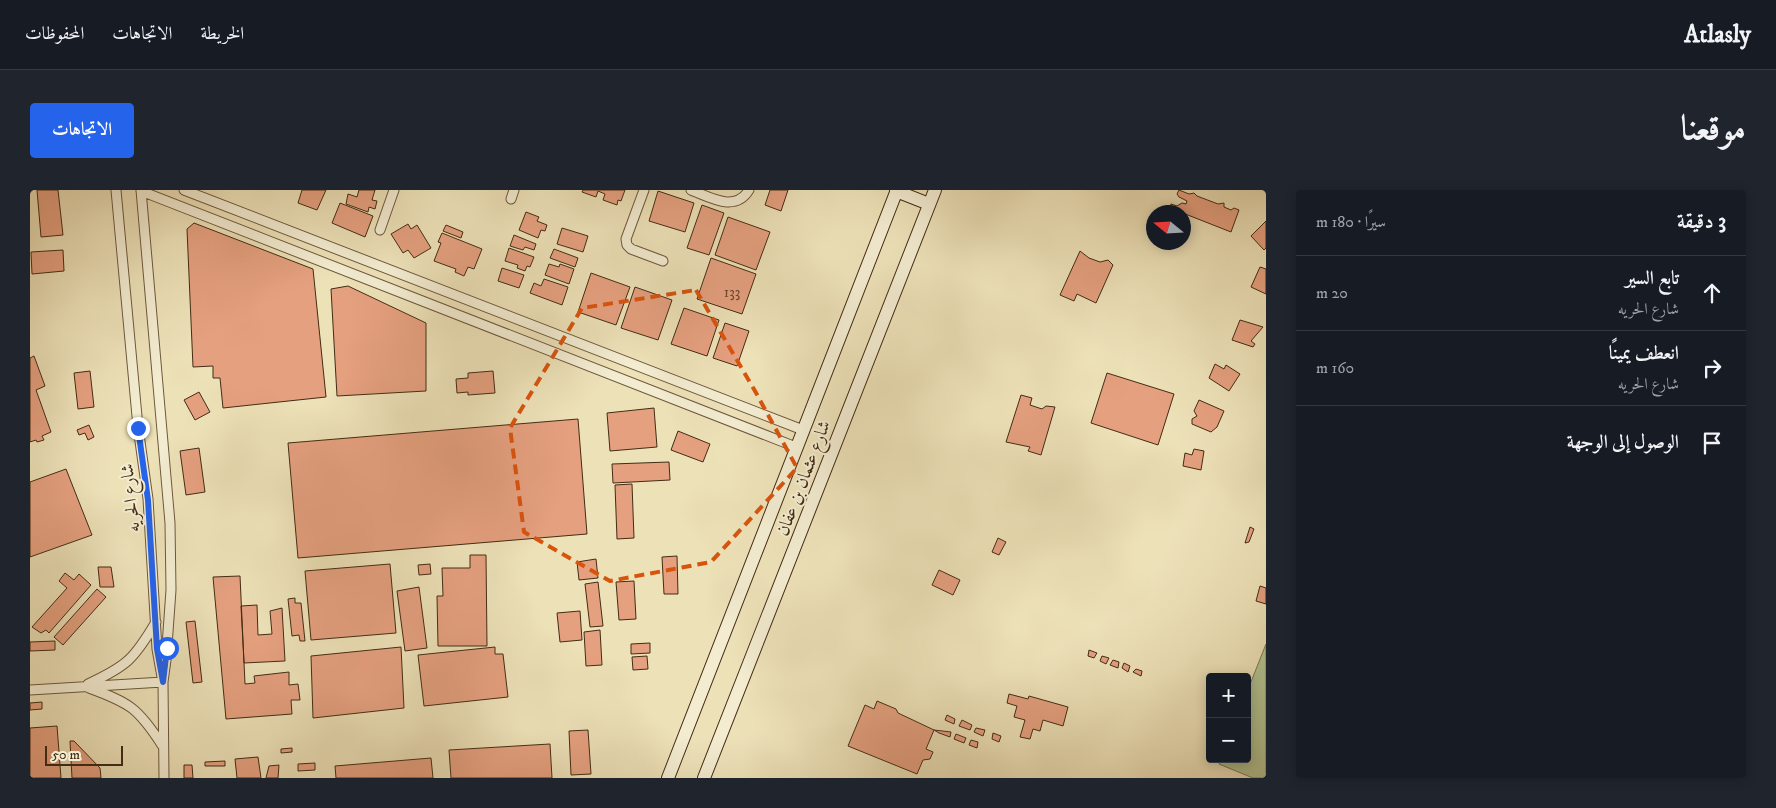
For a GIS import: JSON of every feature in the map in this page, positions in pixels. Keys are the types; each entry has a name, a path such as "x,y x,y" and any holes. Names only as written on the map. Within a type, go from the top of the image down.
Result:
{"main road":[{"name":"شارع عثمان بن عفان","path":"668,778 896,190"},
{"path":"896,190 929,204"},
{"name":"شارع عثمان بن عفان","path":"704,778 935,190"}],"street":[{"name":"شارع الحريه","path":"116,190 138,428 148,500 158,660 163,682"},
{"name":"شارع الحريه","path":"141,190 170,523 171,590 163,682 162,745 164,778"},
{"path":"141,190 796,447"},
{"path":"184,190 803,430"},
{"path":"380,230 394,190"},
{"path":"511,200 514,190"},
{"path":"644,190 626,239 627,245 631,249 663,261"},
{"path":"691,190 723,202 736,202 742,199 749,190"},
{"path":"275,243 281,228"},
{"path":"312,258 318,242"},
{"path":"638,385 645,369"},
{"path":"678,400 684,384"},
{"path":"84,686 116,670 130,660 138,651 156,622"},
{"path":"30,690 163,682"},
{"path":"84,686 111,696 132,707 148,723 162,745"}],"highlighted area":[{"path":"696,290 797,468 711,562 610,581 524,532 510,428 582,308"}],"green space":[{"path":"1266,644 1266,778 1253,778 1219,764 1251,763 1251,682"}],"building":[{"path":"37,190 58,190 63,235 41,237"},
{"path":"302,190 326,190 317,210 298,203"},
{"path":"359,190 375,190 372,200 377,201 375,209 369,207 368,212 346,204 348,194 357,197"},
{"path":"583,190 625,190 621,201 618,200 617,205 603,200 605,194 598,191 596,197 582,192"},
{"path":"770,190 788,190 781,211 765,205"},
{"path":"1179,190 1189,194 1194,193 1218,204 1224,203 1224,207 1231,210 1234,208 1239,210 1231,232 1191,216 1191,205 1179,205 1182,203 1186,204 1187,201 1177,194"},
{"path":"658,191 694,203 685,232 649,221"},
{"path":"340,203 373,216 365,237 332,223"},
{"path":"702,205 724,213 709,255 687,248"},
{"path":"526,212 539,217 537,221 547,225 545,231 541,230 538,238 519,230"},
{"path":"728,217 770,232 756,270 715,255"},
{"path":"1266,221 1266,248 1264,250 1251,236"},
{"path":"194,223 313,269 326,397 223,408 220,378 213,378 213,366 193,367 187,229"},
{"path":"408,224 411,229 417,225 431,248 414,258 408,250 403,253 391,234"},
{"path":"446,225 463,232 461,238 443,231"},
{"path":"562,228 588,236 583,252 557,244"},
{"path":"442,233 482,249 474,269 468,267 464,276 455,272 456,269 434,261 441,243 438,242"},
{"path":"514,235 536,244 534,250 525,247 523,250 510,246"},
{"path":"509,248 534,257 530,267 527,266 525,271 517,268 518,265 505,261"},
{"path":"554,249 578,258 575,267 550,258"},
{"path":"63,250 64,271 32,274 31,252"},
{"path":"1080,251 1089,258 1100,262 1108,260 1113,265 1096,303 1077,294 1074,301 1060,295"},
{"path":"711,258 756,274 742,314 697,299"},
{"path":"549,264 559,267 560,264 574,269 569,284 545,275"},
{"path":"1260,267 1266,269 1266,294 1251,287"},
{"path":"502,268 524,275 519,288 498,281"},
{"path":"591,273 630,287 616,325 578,312"},
{"path":"544,279 568,287 562,305 530,293 534,283 541,286"},
{"path":"348,286 426,323 426,391 337,396 331,289"},
{"path":"635,287 672,300 658,340 621,328"},
{"path":"684,308 719,320 707,356 671,344"},
{"path":"1240,320 1263,327 1251,341 1255,344 1253,347 1232,340"},
{"path":"725,323 749,331 737,366 713,358"},
{"path":"34,356 45,386 36,390 51,432 42,436 44,440 30,442 30,358"},
{"path":"1215,364 1224,369 1226,365 1240,374 1229,391 1209,378"},
{"path":"90,371 94,407 78,409 74,373"},
{"path":"493,371 495,393 468,395 468,392 457,393 456,379 468,378 468,373"},
{"path":"1107,373 1174,394 1158,445 1091,423"},
{"path":"199,392 210,412 195,420 184,400"},
{"path":"1021,395 1032,398 1030,405 1042,409 1046,406 1055,407 1041,455 1028,451 1030,447 1006,442"},
{"path":"1199,400 1224,411 1217,427 1211,432 1192,424 1192,419 1197,416 1194,411"},
{"path":"654,408 657,447 610,451 607,413"},
{"path":"578,419 587,534 298,558 288,443"},
{"path":"89,425 94,437 88,440 85,433 79,435 77,430"},
{"path":"678,431 710,444 703,462 671,450"},
{"path":"199,448 205,492 186,495 180,451"},
{"path":"1194,449 1204,451 1201,470 1183,466 1185,453 1192,455"},
{"path":"669,462 670,480 613,483 612,464"},
{"path":"66,469 92,535 30,557 30,482"},
{"path":"632,484 634,538 617,539 615,485"},
{"path":"1250,527 1254,529 1249,542 1245,543"},
{"path":"998,538 1006,542 999,555 992,552"},
{"path":"470,555 486,555 487,646 438,646 437,596 443,596 442,568 470,568"},
{"path":"677,556 678,594 664,594 662,557"},
{"path":"596,559 598,578 579,580 577,562"},
{"path":"390,564 396,633 311,640 305,571"},
{"path":"430,564 431,574 419,575 418,565"},
{"path":"98,567 111,567 114,587 100,587"},
{"path":"939,570 960,580 953,595 932,585"},
{"path":"65,573 74,580 79,574 91,585 49,633 46,630 41,633 32,627 67,588 59,581"},
{"path":"240,576 245,684 255,683 254,676 289,672 289,685 298,684 300,700 291,700 292,714 226,719 213,577"},
{"path":"634,581 636,619 619,620 616,582"},
{"path":"598,582 603,626 590,627 585,584"},
{"path":"1260,586 1266,588 1266,604 1256,601"},
{"path":"419,587 427,648 405,651 397,591"},
{"path":"97,589 106,597 63,645 54,637"},
{"path":"295,598 295,603 301,603 305,641 300,641 299,635 292,636 288,599"},
{"path":"257,605 258,635 272,634 270,611 282,608 285,661 244,663 241,606"},
{"path":"580,611 582,640 560,642 557,613"},
{"path":"195,621 202,682 193,683 186,622"},
{"path":"600,630 602,665 586,666 584,632"},
{"path":"55,641 55,650 30,651 30,642"},
{"path":"650,643 650,653 631,654 631,644"},
{"path":"401,647 404,708 313,718 311,656"},
{"path":"495,647 495,654 503,654 508,697 424,706 418,655"},
{"path":"1089,650 1097,653 1094,658 1088,656"},
{"path":"647,656 648,669 633,670 632,657"},
{"path":"1102,656 1109,658 1106,664 1100,661"},
{"path":"1113,660 1119,662 1118,668 1110,665"},
{"path":"1124,663 1130,666 1128,672 1122,668"},
{"path":"1136,669 1142,671 1141,676 1133,672"},
{"path":"1009,694 1028,699 1029,696 1068,707 1063,726 1043,720 1040,731 1033,729 1030,739 1020,737 1025,720 1014,717 1017,706 1007,703"},
{"path":"877,701 934,730 926,749 933,752 930,759 923,760 917,774 848,746 865,705 874,709"},
{"path":"42,702 42,709 30,710 30,703"},
{"path":"947,715 955,719 954,724 945,720"},
{"path":"962,720 972,725 970,730 959,726"},
{"path":"57,726 61,778 30,778 30,728"},
{"path":"976,728 985,730 983,736 974,732"},
{"path":"588,730 591,774 571,775 569,731"},
{"path":"934,730 951,732 950,737 939,733"},
{"path":"993,733 1001,736 999,742 992,739"},
{"path":"956,734 966,738 964,743 954,739"},
{"path":"971,740 978,742 977,748 969,745"},
{"path":"70,741 74,741 100,768 101,778 72,778"},
{"path":"550,744 552,778 451,778 449,750"},
{"path":"292,748 292,752 281,753 281,749"},
{"path":"258,757 261,778 237,778 235,759"},
{"path":"431,758 433,778 336,778 335,766"},
{"path":"225,761 225,766 205,766 205,762"},
{"path":"315,763 315,770 298,771 298,764"},
{"path":"184,765 192,765 193,778 184,778"},
{"path":"279,765 278,778 266,778 269,766"}],"route":[{"path":"138,428 148,500 157,649 163,682 167,648"}]}
